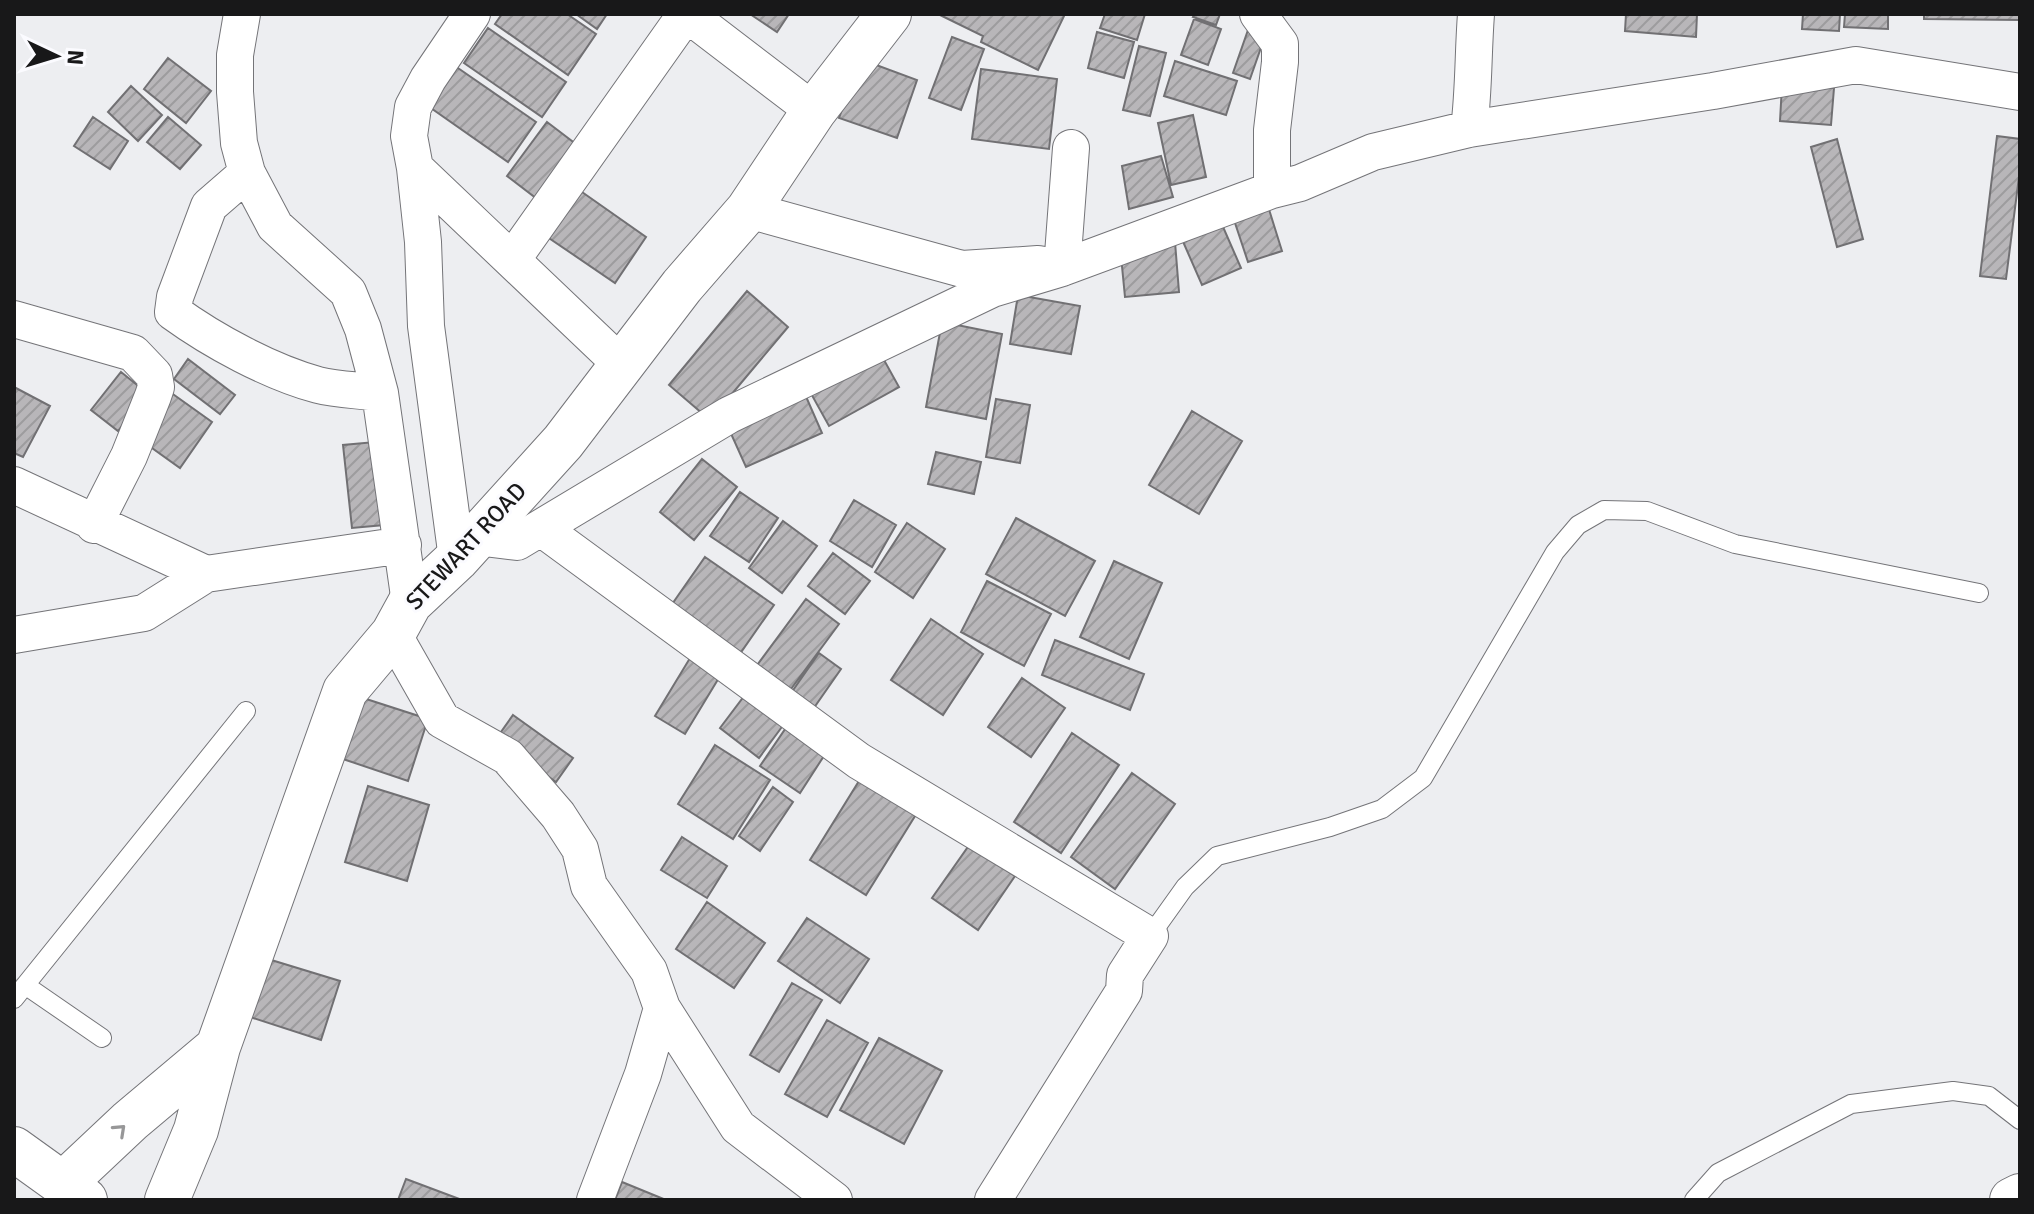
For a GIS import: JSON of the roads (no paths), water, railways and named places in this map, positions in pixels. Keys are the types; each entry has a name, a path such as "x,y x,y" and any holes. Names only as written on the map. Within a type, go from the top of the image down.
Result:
{"street":[{"path":"242,14 235,55 235,92 239,143 247,173 275,226 348,292 363,329 380,393 403,545 401,619 442,720 508,757 558,815 580,849 589,886 649,971 662,1008 738,1127 834,1200"},
{"path":"472,14 413,107 409,136 423,242 426,326 467,548 517,542 729,415 992,289 1062,268 1272,190 1300,183 1373,152 1469,129 1856,65 2020,92"},
{"path":"512,260 686,14 814,111"},
{"name":"STEWART ROAD","path":"167,1200 196,1130 218,1047 345,691 401,619 563,442 682,286 748,210 814,111 889,14"},
{"path":"1258,14 1287,29 1272,130 1272,190"},
{"path":"1469,129 1474,92 1472,57 1476,14"},
{"path":"1062,268 1071,148"},
{"path":"415,168 622,365"},
{"path":"247,173 209,206 175,297 173,312 201,333 248,357 318,385 380,393"},
{"path":"748,210 962,269 1038,264 1062,268"},
{"path":"14,319 133,353 154,375 156,387 129,456 94,525"},
{"path":"14,485 94,525 206,574"},
{"path":"541,528 859,761 1150,936 1125,975 1124,991 993,1200"},
{"path":"14,635 144,613 206,574 403,545"},
{"path":"595,1200 643,1074 662,1008"},
{"path":"14,1149 74,1192 130,1121 218,1047"},
{"path":"2012,1200 2020,1196"}],"lane":[{"path":"1150,936 1185,887 1217,856 1330,827 1382,809 1423,778 1555,552 1578,525 1604,510 1647,511 1735,544 1979,593"},
{"path":"102,1038 20,992 246,711"},
{"path":"1694,1200 1718,1173 1851,1104 1953,1091 1989,1096 2020,1120"}]}
